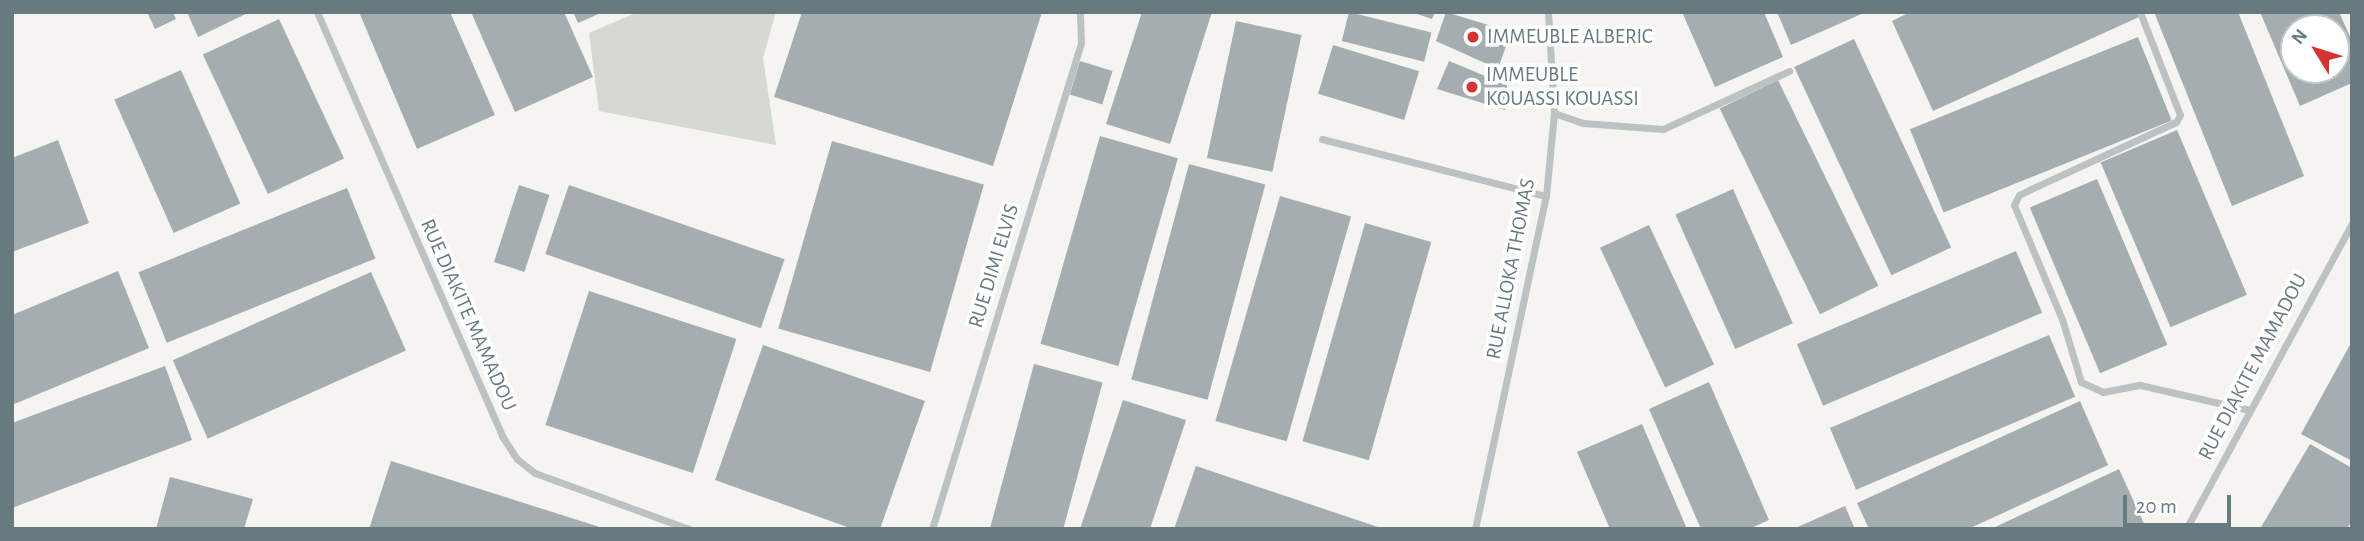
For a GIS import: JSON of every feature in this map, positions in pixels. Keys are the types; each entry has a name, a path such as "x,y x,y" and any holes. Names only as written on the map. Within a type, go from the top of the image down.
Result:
{"street":[{"name":"RUE DIAKITE MAMADOU","path":"317,12 502,436 517,459 535,473 689,529"},
{"name":"RUE DIMI ELVIS","path":"932,529 1081,43 1080,12"},
{"name":"RUE ALLOKA THOMAS","path":"1475,529 1546,196 1554,113 1548,12"},
{"path":"2140,12 2180,115 2176,122 2019,195 2014,205 2062,319 2081,382 2103,392 2140,385 2249,410"},
{"path":"1554,113 1583,123 1663,129 1789,71"},
{"path":"1322,139 1546,196"},
{"name":"RUE DIAKITE MAMADOU","path":"2186,529 2352,223"}],"shaded area":[{"path":"638,12 776,12 763,58 776,145 599,111 589,33"}],"building":[{"path":"147,12 173,12 176,19 155,29"},
{"path":"187,12 250,12 198,37"},
{"path":"359,12 450,12 495,115 417,149"},
{"path":"471,12 564,12 593,77 515,112"},
{"path":"573,12 603,12 578,23"},
{"path":"802,12 1042,12 993,166 774,97"},
{"path":"1142,12 1212,12 1170,144 1106,124"},
{"path":"1349,12 1431,33 1424,62 1342,41"},
{"path":"1411,12 1435,12 1432,19"},
{"name":"IMMEUBLE ALBERIC","path":"1446,12 1511,32 1498,69 1436,41"},
{"path":"1682,12 1764,12 1783,57 1715,87"},
{"path":"1777,12 1866,12 1791,45"},
{"path":"1910,12 2137,12 2139,17 1933,111 1892,21"},
{"path":"2154,12 2238,12 2304,176 2232,206"},
{"path":"2260,12 2340,14 2280,14 2280,59"},
{"path":"279,19 344,159 268,194 203,54"},
{"path":"1236,21 1302,35 1272,172 1207,158"},
{"path":"2138,37 2172,120 1944,213 1910,129"},
{"path":"2350,37 2352,41 2350,84"},
{"path":"1854,39 1951,247 1891,275 1794,67"},
{"path":"1333,45 1419,71 1404,120 1318,94"},
{"path":"1080,61 1113,71 1102,104 1070,94"},
{"name":"IMMEUBLE KOUASSI KOUASSI","path":"1449,61 1507,85 1505,110 1437,89"},
{"path":"181,70 240,203 174,233 114,100"},
{"path":"1778,80 1878,286 1820,314 1720,108"},
{"path":"2291,84 2350,84 2300,106"},
{"path":"2177,130 2247,295 2171,327 2101,162"},
{"path":"1100,136 1178,158 1118,366 1040,344"},
{"path":"58,140 89,223 12,252 12,158"},
{"path":"832,141 984,185 930,372 778,328"},
{"path":"1189,164 1265,184 1208,400 1131,379"},
{"path":"2097,179 2167,345 2100,373 2030,208"},
{"path":"519,185 549,195 524,272 494,262"},
{"path":"569,185 785,259 761,328 545,254"},
{"path":"347,188 375,258 167,343 138,272"},
{"path":"1733,189 1793,323 1735,349 1675,215"},
{"path":"1280,196 1351,216 1287,441 1216,421"},
{"path":"1365,223 1431,242 1369,460 1302,441"},
{"path":"1649,225 1714,365 1665,387 1600,248"},
{"path":"2016,251 2042,313 1823,406 1797,344"},
{"path":"118,271 149,348 12,405 12,315"},
{"path":"371,272 406,351 208,439 173,360"},
{"path":"589,291 736,339 693,473 545,425"},
{"path":"2049,335 2075,397 1856,490 1830,428"},
{"path":"2352,341 2352,461 2301,434"},
{"path":"763,345 925,401 880,529 853,529 715,480"},
{"path":"1034,364 1103,382 1063,529 990,529"},
{"path":"165,366 192,440 12,508 12,423"},
{"path":"1709,382 1769,520 1749,529 1701,529 1649,409"},
{"path":"1123,400 1186,420 1150,529 1080,529"},
{"path":"2080,401 2108,465 1968,529 1869,529 1857,503"},
{"path":"1642,424 1687,529 1610,529 1577,452"},
{"path":"2310,444 2352,468 2352,520 2347,529 2260,529"},
{"path":"391,461 603,528 603,529 369,529"},
{"path":"1196,466 1381,528 1381,529 1174,529"},
{"path":"2119,469 2146,528 1991,529"},
{"path":"170,477 253,499 244,529 156,529"},
{"path":"1845,506 1855,529 1793,529"}],"place":[{"name":"IMMEUBLE ALBERIC","path":"1473,37"},
{"name":"IMMEUBLE KOUASSI KOUASSI","path":"1472,87"}]}
